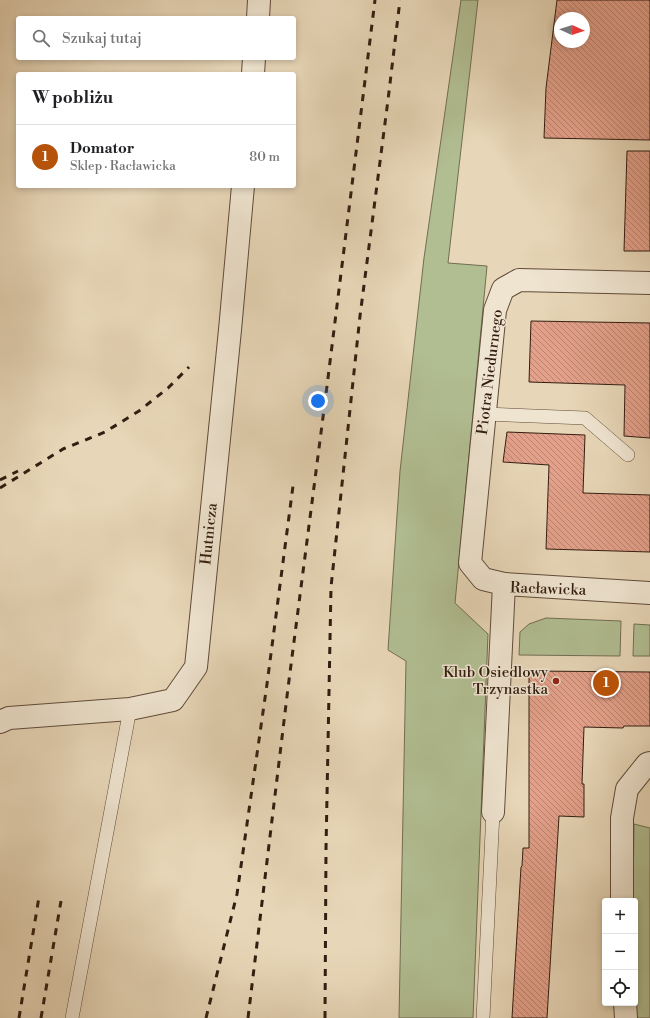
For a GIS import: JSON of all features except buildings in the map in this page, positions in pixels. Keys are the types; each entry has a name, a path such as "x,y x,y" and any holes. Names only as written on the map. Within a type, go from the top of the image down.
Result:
{"street":[{"path":"258,16 259,0"},
{"path":"253,72 254,60"},
{"name":"Hutnicza","path":"0,722 9,718 130,709 173,700 196,668 243,188"},
{"name":"Piotra Niedurnego","path":"504,584 483,579 470,563 495,310 503,289 519,280 650,283"},
{"name":"Racławicka","path":"493,812 504,584 650,593"},
{"path":"622,898 622,818 627,789 650,763"},
{"path":"625,1006 626,1018"}],"lane":[{"path":"485,414 585,418 628,455"},
{"path":"72,1018 130,709"},
{"path":"483,1018 493,812"}],"green space":[{"path":"461,0 478,0 448,263 487,266 455,603 488,634 473,1018 399,1018 406,661 388,650 400,471 424,258"},
{"path":"546,618 621,621 620,656 519,655 520,632 529,624"},
{"path":"634,624 650,625 650,656 633,656"},
{"path":"634,824 650,828 650,1018 636,1018 635,1006 638,1006 638,898 633,898"}],"railway":[{"path":"248,1018 375,0"},
{"path":"325,1018 326,849 331,587 360,316 400,0"},
{"path":"0,488 63,449 105,432 139,411 168,388 189,367"},
{"path":"0,480 18,471"},
{"path":"206,1018 237,894 293,486"},
{"path":"19,1018 39,897"},
{"path":"41,1018 61,901"}],"place":[{"name":"Klub Osiedlowy Trzynastka","path":"556,681"},
{"name":"Domator","path":"606,683"}]}
